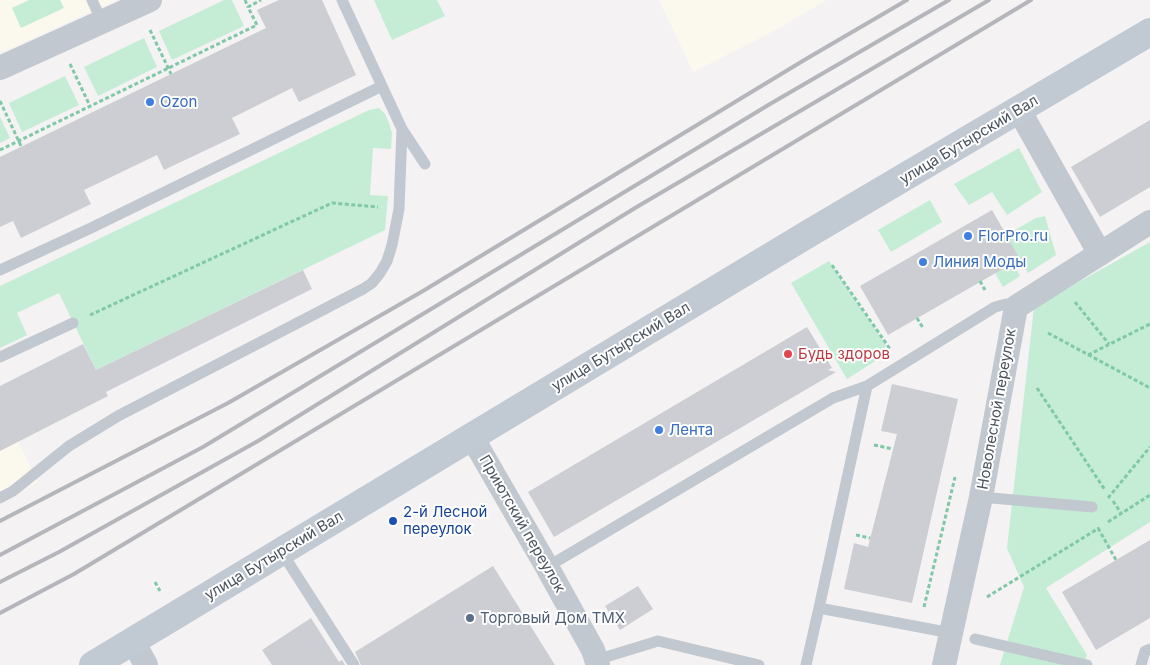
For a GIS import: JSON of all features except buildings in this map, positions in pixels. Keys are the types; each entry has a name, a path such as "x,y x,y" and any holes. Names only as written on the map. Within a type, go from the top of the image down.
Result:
{"street":[{"path":"0,68 150,0"},
{"name":"улица Бутырский Вал","path":"93,665 808,234 1150,32"},
{"path":"1019,110 1100,254"},
{"name":"Новолесной переулок","path":"944,665 981,497 1016,307 1150,222"},
{"name":"Приютский переулок","path":"472,437 547,567 597,663"},
{"path":"133,641 146,665"}],"lane":[{"path":"92,0 102,22"},
{"path":"342,0 402,129 425,164"},
{"path":"0,270 91,228 382,86"},
{"path":"0,498 13,492 69,446 118,416 372,283 387,261 392,245 398,209 402,129"},
{"path":"547,567 833,398 867,386 995,308 1006,304 1016,307"},
{"path":"0,357 73,323"},
{"path":"806,665 867,386"},
{"path":"981,497 1092,507"},
{"path":"281,551 354,665"},
{"path":"819,608 951,634"},
{"path":"974,639 1087,665"},
{"path":"597,663 658,641 759,665"},
{"path":"1141,665 1146,651 1150,649"}],"path":[{"path":"0,150 257,26 245,0"},
{"path":"248,7 261,0"},
{"path":"150,28 171,74"},
{"path":"216,46 218,52"},
{"path":"66,56 90,106"},
{"path":"0,101 21,146"},
{"path":"73,323 332,203 398,209"},
{"path":"832,265 902,365"},
{"path":"1058,280 1109,344"},
{"path":"1088,354 1150,324"},
{"path":"1048,333 1150,388"},
{"path":"1037,388 1121,513"},
{"path":"1092,507 1110,498 1150,447"},
{"path":"984,599 1150,495"},
{"path":"1098,528 1116,560"},
{"path":"155,582 160,591"}],"shaded area":[{"path":"0,0 117,0 0,53"},
{"path":"659,0 827,0 776,30 693,72"},
{"path":"0,405 38,482 0,501"}],"green space":[{"path":"29,0 60,0 64,8 21,28 12,8"},
{"path":"224,0 232,0 244,26 172,60 159,31"},
{"path":"374,0 437,0 445,16 392,40"},
{"path":"144,38 157,67 98,96 84,67"},
{"path":"65,76 79,105 22,132 9,103"},
{"path":"379,108 385,114 392,133 391,149 373,148 370,195 388,196 385,230 96,370 59,293 17,313 27,335 0,348 0,286 369,110"},
{"path":"0,117 10,138 0,143"},
{"path":"1019,148 1042,192 1007,215 992,192 969,205 954,184"},
{"path":"930,200 942,222 891,252 878,230"},
{"path":"1045,216 1056,255 1028,273 1006,235 1036,218"},
{"path":"1150,242 1150,522 1046,588 1087,655 1084,665 1000,665 1024,587 1007,548 1034,307"},
{"path":"829,261 886,345 880,358 847,379 791,283"},
{"path":"1013,263 1020,276 1003,287 995,273"}],"railway":[{"path":"0,521 228,403 423,291 907,0"},
{"path":"0,555 203,447 770,104 949,0"},
{"path":"0,582 59,552 258,441 635,208 989,0"},
{"path":"0,613 74,574 1031,0"}],"place":[{"name":"Ozon","path":"150,102"},
{"name":"FlorPro.ru","path":"968,236"},
{"name":"Линия Моды","path":"923,262"},
{"name":"Будь здоров","path":"788,354"},
{"name":"Лента","path":"659,430"},
{"name":"2-й Лесной переулок","path":"393,521"},
{"name":"Торговый Дом ТМХ","path":"470,618"}]}
